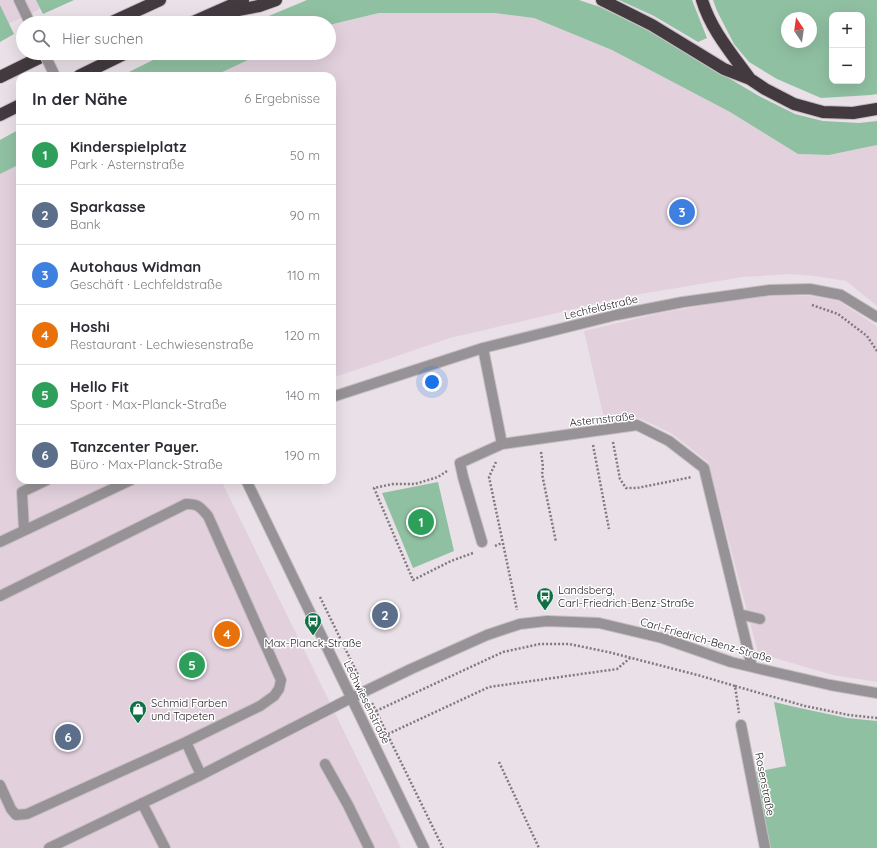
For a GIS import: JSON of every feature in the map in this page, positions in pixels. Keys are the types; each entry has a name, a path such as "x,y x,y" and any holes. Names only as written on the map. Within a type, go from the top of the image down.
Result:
{"highway":[{"path":"125,16 160,0"},
{"path":"207,16 243,0"},
{"path":"207,16 259,6 276,0"},
{"path":"602,0 652,25 724,69 750,79 765,89 794,104 823,112 853,113 877,109"},
{"path":"702,0 705,11 716,31 750,79"},
{"path":"0,77 35,60"},
{"path":"87,72 112,60"},
{"path":"0,115 16,107"}],"street":[{"path":"19,0 27,16"},
{"path":"48,60 54,72"},
{"name":"Lechfeldstraße","path":"336,396 483,348 616,315 683,302 770,290 810,289 842,295 877,317"},
{"path":"483,348 502,444"},
{"name":"Asternstraße","path":"460,463 502,444 637,424 669,441 704,468 752,667"},
{"path":"460,463 483,547"},
{"path":"24,530 22,492 39,484"},
{"path":"0,542 122,484"},
{"name":"Lechwiesenstraße","path":"248,484 424,848"},
{"path":"0,596 186,504 194,504 201,508 208,516 281,680 279,689 274,696 260,706 186,742 27,814 16,815 11,809 0,785"},
{"path":"739,614 760,619"},
{"name":"Carl-Friedrich-Benz-Straße","path":"351,698 487,635 520,624 547,621 599,624 662,638 730,662 830,685 877,693"},
{"path":"49,848 201,775 351,698"},
{"name":"Rosenstraße","path":"741,725 765,848"},
{"path":"186,742 201,775"},
{"path":"325,764 348,805 369,848"},
{"path":"142,803 165,848"}],"path":[{"path":"810,305 838,314 867,336 877,350"},
{"path":"610,428 620,479 626,488 636,488 705,474"},
{"path":"590,431 609,529"},
{"path":"538,439 543,467 542,474 556,542"},
{"path":"502,444 489,477 520,624"},
{"path":"460,463 438,477 415,484 393,484 374,488 413,580 483,547 502,543"},
{"path":"317,591 443,848"},
{"path":"376,711 503,652 540,644 569,644 630,658 805,706 849,715 877,718"},
{"path":"372,741 489,687 617,669 630,658"},
{"path":"735,686 741,725"},
{"path":"499,762 539,848"}],"shaded area":[{"path":"0,0 48,0 38,10 25,16 16,16 16,20 8,24 0,22"},
{"path":"379,13 494,13 534,18 612,50 730,112 798,154 829,155 877,145 877,306 846,281 790,274 743,277 629,296 450,338 336,377 336,72 223,72 248,60 336,60 336,23"},
{"path":"16,131 16,484 223,484 401,848 0,848 0,140"},
{"path":"771,296 811,296 839,301 877,327 877,682 833,675 758,653 708,462 671,433 639,418 605,423 584,331 660,313"}],"green space":[{"path":"36,0 74,0 43,14"},
{"path":"307,0 579,0 600,7 651,32 759,96 795,114 823,121 859,123 877,121 877,145 829,155 798,154 730,112 612,50 534,18 494,13 379,13 336,23 336,16 269,16"},
{"path":"619,0 692,0 707,38 698,42 654,16"},
{"path":"713,0 877,0 877,94 821,98 777,79 749,62 734,44"},
{"path":"0,5 14,34 0,42"},
{"path":"153,60 248,60 223,72 129,72"},
{"path":"16,131 16,166 0,174 0,140"},
{"path":"438,482 454,551 413,568 382,493"},
{"path":"774,702 847,718 877,721 877,848 770,848 755,772 786,766"}],"place":[{"name":"Autohaus Widman","path":"682,212"},
{"name":"Kinderspielplatz","path":"421,522"},
{"name":"Landsberg, Carl-Friedrich-Benz-Straße","path":"545,611"},
{"name":"Sparkasse","path":"385,615"},
{"name":"Hoshi","path":"227,634"},
{"name":"Max-Planck-Straße","path":"313,636"},
{"name":"Hello Fit","path":"192,665"},
{"name":"Schmid Farben und Tapeten","path":"138,724"},
{"name":"Tanzcenter Payer.","path":"68,737"}]}
